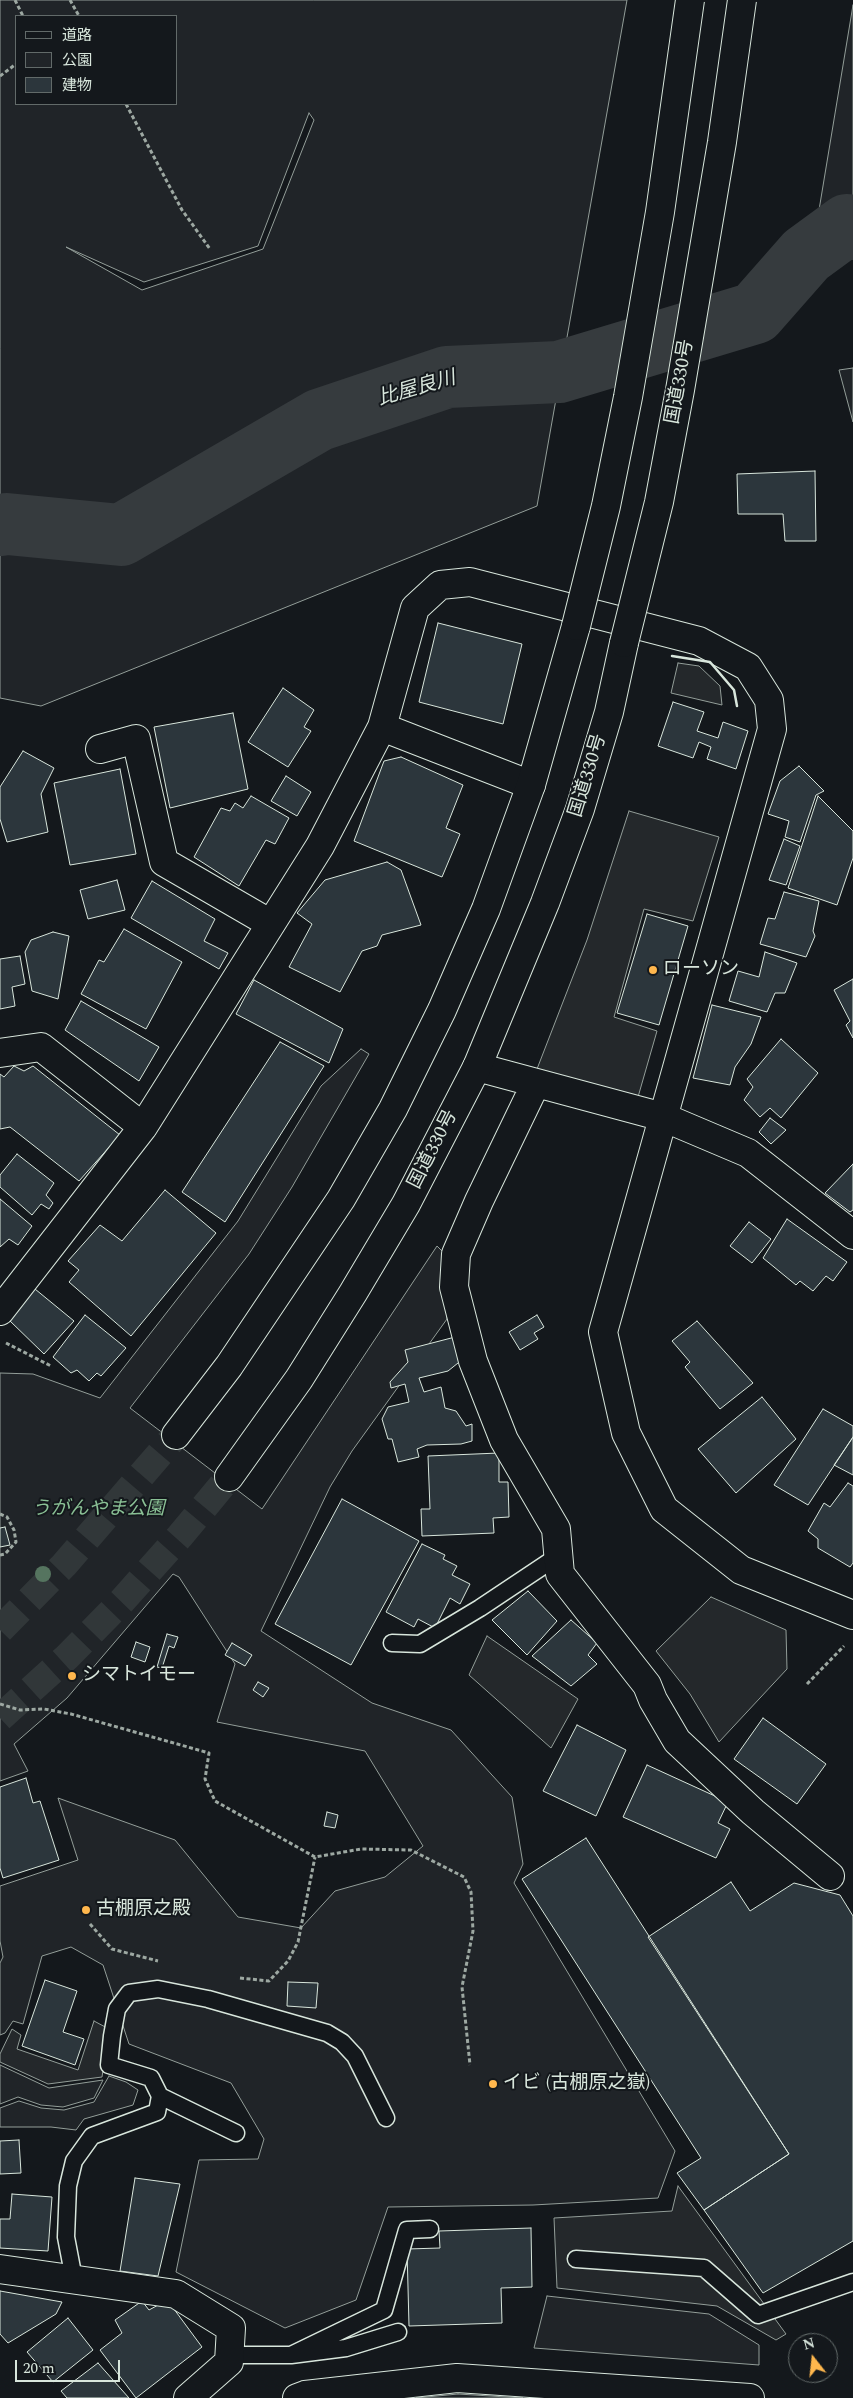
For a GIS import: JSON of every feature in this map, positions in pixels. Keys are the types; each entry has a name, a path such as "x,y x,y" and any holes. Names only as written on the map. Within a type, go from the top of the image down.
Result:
{"main road":[{"path":"176,1435 229,1366 291,1277 341,1199 393,1109 442,1010 486,909 531,785 576,626 606,506 628,397 660,212 690,0"},
{"name":"国道330号","path":"229,1477 299,1378 358,1285 406,1204 476,1067 546,903 580,809 609,712 659,502 722,142 742,0"},
{"path":"0,1312 143,1127 320,846 382,727 415,608 440,585 470,582 699,641 748,667 769,700 772,729 603,1332 626,1433 664,1509 741,1570 853,1615"},
{"path":"382,727 531,785"},
{"path":"100,749 136,739 164,862 271,924"},
{"path":"0,1053 41,1047 143,1127"},
{"path":"476,1067 664,1117 748,1153 853,1235"},
{"path":"536,1083 478,1201 456,1254 454,1287 473,1361 504,1440 556,1529 560,1574 647,1685 653,1700 677,1741 753,1812 830,1876"},
{"path":"0,2268 176,2294 231,2328 228,2362 188,2398"},
{"path":"297,2398 305,2395 457,2378 750,2398"}],"lane":[{"path":"392,1643 420,1644 480,1608 558,1556"},
{"path":"74,2279 66,2237 68,2186 74,2161 92,2136 157,2112 160,2096 151,2078 109,2065 117,2009 129,1993 158,1989 208,1999 327,2033 342,2042 354,2056 386,2118"},
{"path":"160,2096 236,2133"},
{"path":"291,2355 384,2310 407,2230 430,2230"},
{"path":"576,2259 704,2268 758,2315 853,2282"},
{"path":"229,2355 291,2355 346,2348 398,2332"}],"path":[{"path":"15,0 22,15"},
{"path":"70,0 78,15"},
{"path":"0,76 15,65"},
{"path":"127,105 182,210 210,249"},
{"path":"6,1343 51,1366"},
{"path":"0,1514 7,1517 14,1530 16,1542 6,1554 0,1555"},
{"path":"807,1684 848,1642"},
{"path":"0,1704 20,1710 44,1709 71,1714 208,1753 204,1779 215,1801 315,1858 361,1849 412,1850 464,1877 471,1892 473,1931 462,1987 470,2065"},
{"path":"235,1978 269,1981 288,1961 298,1942 315,1858"},
{"path":"90,1924 112,1949 166,1963"}],"green space":[{"path":"0,0 627,0 537,506 41,706 0,698","holes":["309,113 314,120 263,249 142,290 66,247 144,282 258,246"]},
{"path":"853,5 853,247 819,210"},
{"path":"853,368 853,422 839,370"},
{"name":"うがんやま公園","path":"361,1049 369,1054 292,1187 249,1254 130,1408 262,1509 437,1246 445,1254 447,1319 352,1451 330,1487 261,1631 372,1703 451,1730 512,1797 523,1864 514,1883 675,2151 658,2198 533,2205 388,2207 356,2300 285,2328 176,2272 199,2160 258,2159 264,2139 231,2083 129,2044 103,1965 71,1947 42,1956 23,2024 13,2021 5,2033 0,2035 0,1963 3,1957 0,1941 0,1886 78,1860 58,1798 175,1840 238,1917 301,1928 335,1891 385,1877 423,1846 365,1751 217,1722 235,1664 179,1577 173,1574 67,1698 14,1744 28,1771 0,1781 0,1373 33,1374 100,1398 238,1221 321,1086"},
{"path":"0,2065 49,2088 103,2080 94,2098 63,2107 41,2105 18,2097 0,2104"},
{"path":"109,2076 126,2082 138,2090 133,2105 84,2119 76,2130 51,2127 0,2127 0,2108 19,2101 41,2108 64,2110 94,2102"},
{"path":"547,2296 709,2314 759,2345 759,2365 534,2348"},
{"path":"458,2394 523,2398 416,2398"}],"shaded area":[{"path":"678,663 699,666 720,686 722,705 671,693"},
{"path":"629,811 719,837 693,921 644,909 614,1017 657,1031 638,1097 537,1069 587,940"},
{"path":"711,1597 786,1630 787,1669 719,1742 690,1694 656,1651"},
{"path":"487,1636 578,1699 551,1748 469,1675"},
{"path":"94,2021 109,2029 102,2077 48,2084 0,2062 0,2054 12,2029 21,2035 17,2049 78,2070"},
{"path":"678,2186 786,2334 776,2340 717,2306 557,2288 554,2218 672,2211"}],"building":[{"path":"815,471 816,541 785,541 783,514 738,514 737,474"},
{"path":"438,623 522,644 503,724 419,702"},
{"path":"283,688 314,710 304,727 311,731 288,767 248,742"},
{"path":"673,702 704,712 697,731 718,738 723,722 748,731 736,769 707,759 711,747 699,742 693,758 658,746"},
{"path":"233,713 248,789 170,808 154,727"},
{"path":"23,751 54,768 41,794 48,832 7,842 0,819 0,787"},
{"path":"401,757 463,785 446,828 460,834 442,877 354,841 384,761"},
{"path":"799,766 824,791 816,795 800,842 785,837 789,821 768,814 780,781"},
{"path":"120,769 136,854 70,865 54,783"},
{"path":"286,776 311,792 297,816 271,801"},
{"path":"251,796 289,818 275,844 266,840 239,886 194,857 221,808 230,811 235,803 243,808"},
{"path":"818,796 853,831 853,858 837,905 788,888"},
{"path":"784,839 800,846 786,885 769,880"},
{"path":"387,862 401,870 421,925 382,935 377,946 362,951 340,992 289,967 312,924 297,913 325,880"},
{"path":"117,880 125,910 88,919 80,890"},
{"path":"152,881 215,919 204,941 228,953 219,969 131,918"},
{"path":"784,892 819,901 813,931 815,936 806,957 760,944 768,918 775,919"},
{"name":"ローソン","path":"647,914 688,926 659,1025 617,1013"},
{"path":"124,929 182,962 146,1029 81,994 99,960 104,962"},
{"path":"53,932 69,936 58,999 32,991 25,952 31,940"},
{"path":"765,952 797,963 785,993 775,993 767,1012 729,1001 738,971 759,977"},
{"path":"20,956 25,984 12,987 15,1006 0,1009 0,959"},
{"path":"853,979 853,1038 846,1025 850,1021 834,990"},
{"path":"254,980 343,1029 329,1063 236,1014"},
{"path":"81,1001 159,1047 139,1081 65,1030"},
{"path":"712,1005 761,1017 751,1044 735,1067 730,1085 693,1078"},
{"path":"781,1039 818,1073 781,1118 770,1108 760,1117 744,1100 753,1087 747,1079"},
{"path":"280,1042 324,1066 225,1222 182,1192"},
{"path":"14,1066 24,1071 33,1066 120,1135 79,1181 10,1127 0,1129 0,1074 4,1077"},
{"path":"770,1118 786,1130 771,1144 759,1132"},
{"path":"17,1154 54,1183 46,1195 53,1203 49,1209 41,1204 32,1215 0,1187 0,1175"},
{"path":"853,1164 853,1210 850,1212 825,1193"},
{"path":"165,1190 216,1233 131,1336 69,1282 79,1270 68,1261 100,1225 122,1241"},
{"path":"0,1199 32,1226 18,1245 9,1239 0,1247"},
{"path":"787,1219 847,1262 833,1281 826,1276 813,1291 800,1281 796,1285 763,1258"},
{"path":"749,1222 771,1239 752,1263 730,1246"},
{"path":"35,1289 74,1321 44,1354 9,1320"},
{"path":"85,1315 126,1348 101,1376 97,1373 89,1381 77,1370 71,1373 53,1357"},
{"path":"537,1315 544,1327 534,1333 538,1339 520,1350 509,1332"},
{"path":"697,1321 753,1383 720,1409 685,1367 690,1362 672,1341"},
{"path":"459,1336 463,1359 448,1371 419,1378 424,1392 441,1387 445,1408 456,1411 466,1426 472,1424 472,1441 461,1444 427,1445 417,1449 419,1457 398,1462 392,1439 388,1439 382,1419 388,1407 409,1402 405,1384 391,1388 390,1382 408,1362 405,1350"},
{"path":"762,1397 796,1439 736,1493 698,1449"},
{"path":"823,1409 853,1426 853,1437 808,1505 774,1485"},
{"path":"853,1437 853,1475 834,1465"},
{"path":"499,1453 499,1482 508,1482 509,1517 493,1518 494,1533 422,1536 421,1509 430,1509 428,1456"},
{"path":"848,1483 853,1486 853,1563 850,1567 818,1548 818,1539 808,1531 824,1503 830,1507"},
{"path":"342,1499 419,1541 351,1665 275,1624"},
{"path":"5,1527 10,1545 0,1547 0,1528"},
{"path":"422,1544 445,1555 443,1559 457,1566 452,1575 470,1584 460,1604 450,1598 435,1628 418,1619 414,1627 386,1612"},
{"path":"528,1591 557,1621 527,1655 492,1620"},
{"path":"571,1620 597,1643 588,1655 597,1664 571,1686 532,1656"},
{"path":"167,1634 178,1637 174,1648 169,1646 162,1668 157,1667"},
{"path":"136,1642 150,1647 145,1662 131,1657"},
{"path":"232,1643 252,1655 245,1666 225,1655"},
{"path":"258,1682 269,1688 263,1697 253,1690"},
{"path":"763,1718 826,1764 797,1804 734,1759"},
{"path":"577,1725 626,1750 596,1816 543,1791"},
{"path":"647,1765 728,1802 718,1823 730,1829 716,1858 623,1817"},
{"path":"26,1778 33,1803 40,1801 59,1860 3,1878 0,1868 0,1787"},
{"path":"327,1812 338,1815 335,1828 324,1826"},
{"path":"586,1838 789,2154 704,2210 677,2173 701,2158 522,1879"},
{"path":"731,1882 750,1911 794,1883 840,1895 853,1916 853,2241 763,2293 704,2210 789,2154 648,1937"},
{"path":"45,1980 77,1991 63,2032 84,2039 75,2065 22,2046"},
{"path":"288,1982 318,1983 316,2008 287,2006"},
{"path":"19,2140 21,2173 0,2174 0,2141"},
{"path":"135,2178 180,2184 158,2276 120,2271"},
{"path":"12,2194 52,2197 48,2251 0,2248 0,2219 10,2219"},
{"path":"531,2228 532,2287 501,2288 502,2323 409,2326 407,2249 440,2248 439,2231"},
{"path":"0,2291 62,2302 56,2314 8,2343 0,2334"},
{"path":"142,2301 149,2310 160,2304 171,2305 202,2347 136,2398 100,2350 122,2333 115,2320"},
{"path":"68,2318 93,2350 53,2382 27,2352"},
{"path":"98,2363 129,2398 67,2398 61,2391"}],"waterway":[{"name":"比屋良川","path":"0,525 7,524 121,535 319,420 447,377 559,372 755,313 806,255 847,225 853,229"}],"tunnel":[{"path":"0,1630 64,1565 176,1435"},
{"path":"0,1718 67,1657 122,1601 229,1477"}],"wall":[{"path":"672,656 710,662 734,690 737,706"}],"place":[{"name":"ローソン","path":"653,970"},
{"name":"シマトイモー","path":"72,1676"},
{"name":"古棚原之殿","path":"86,1910"},
{"name":"イビ (古棚原之嶽)","path":"493,2084"}]}
